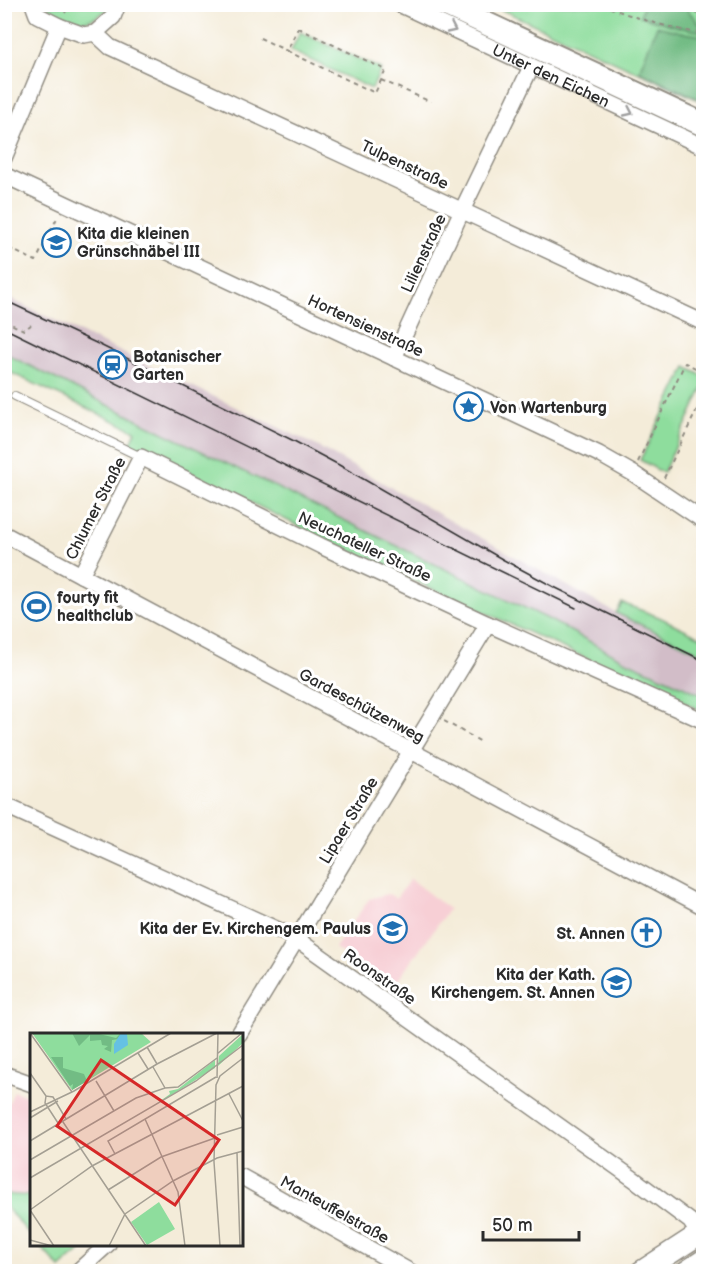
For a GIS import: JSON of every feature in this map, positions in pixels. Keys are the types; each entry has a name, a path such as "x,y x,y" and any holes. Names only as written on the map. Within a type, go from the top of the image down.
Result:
{"main road":[{"name":"Unter den Eichen","path":"444,4 704,125"},
{"path":"641,1272 701,1232"},
{"path":"686,1272 704,1260"}],"street":[{"path":"33,4 37,15 62,20 84,35 95,33 113,17 118,4"},
{"name":"Unter den Eichen","path":"399,4 704,147"},
{"path":"4,158 62,20"},
{"name":"Tulpenstraße","path":"95,33 110,47 704,323"},
{"name":"Lilienstraße","path":"394,358 531,67"},
{"name":"Hortensienstraße","path":"4,175 599,454 634,474 704,521"},
{"name":"Chlumer Straße","path":"81,575 141,457"},
{"name":"Neuchateller Straße","path":"141,457 321,546 704,721"},
{"name":"Gardeschützenweg","path":"4,534 704,907"},
{"name":"Lipaer Straße","path":"240,1033 488,624"},
{"name":"Roonstraße","path":"4,805 297,940 635,1180 690,1221 701,1232"},
{"path":"4,1074 30,1083"},
{"name":"Manteuffelstraße","path":"243,1178 411,1272"},
{"path":"77,1272 107,1246"}],"lane":[{"name":"Neuchateller Straße","path":"15,396 141,457"}],"path":[{"path":"62,20 69,4"},
{"path":"601,4 663,25 704,34"},
{"path":"689,4 704,22"},
{"path":"260,38 287,51 375,93 386,70 298,28 287,51"},
{"path":"381,80 430,102"},
{"path":"4,255 8,248 36,261 58,216"},
{"path":"4,321 24,330 32,326"},
{"path":"698,369 704,358"},
{"path":"638,462 685,363 704,372"},
{"path":"664,478 704,395"},
{"path":"441,720 483,743"}],"shaded area":[{"path":"4,296 315,445 616,613 703,654 703,695 622,659 548,619 160,431 5,353"},
{"name":"Kita der Ev. Kirchengem. Paulus","path":"410,879 449,909 392,988 335,948 369,899 388,894 396,898"},
{"path":"14,1091 30,1098 30,1196 5,1194 4,1114"}],"green space":[{"path":"47,5 111,5 96,17 77,22 56,13"},
{"path":"491,5 703,5 703,102"},
{"path":"644,5 669,5 681,10 685,7 703,28 703,32 640,16"},
{"path":"657,26 703,36 703,101 639,71"},
{"path":"300,32 381,69 372,89 291,51"},
{"path":"4,353 548,619 622,659 703,695 703,711 355,554 151,453 130,445 136,431 5,370"},
{"path":"686,367 703,376 703,388 663,473 640,460"},
{"path":"622,603 659,617 703,638 703,654 616,613"},
{"path":"5,1194 30,1196 30,1235 5,1206"},
{"path":"40,1246 86,1246 60,1268"}],"tram line":[{"path":"4,300 294,441 554,587 704,661"},
{"path":"4,328 576,608"}],"place":[{"name":"Kita die kleinen Grünschnäbel III","path":"56,242"},
{"name":"Botanischer Garten","path":"112,365"},
{"name":"Von Wartenburg","path":"469,407"},
{"name":"fourty fit healthclub","path":"36,606"},
{"name":"Kita der Ev. Kirchengem. Paulus","path":"392,928"},
{"name":"St. Annen","path":"646,933"},
{"name":"Kita der Kath. Kirchengem. St. Annen","path":"616,983"}]}
